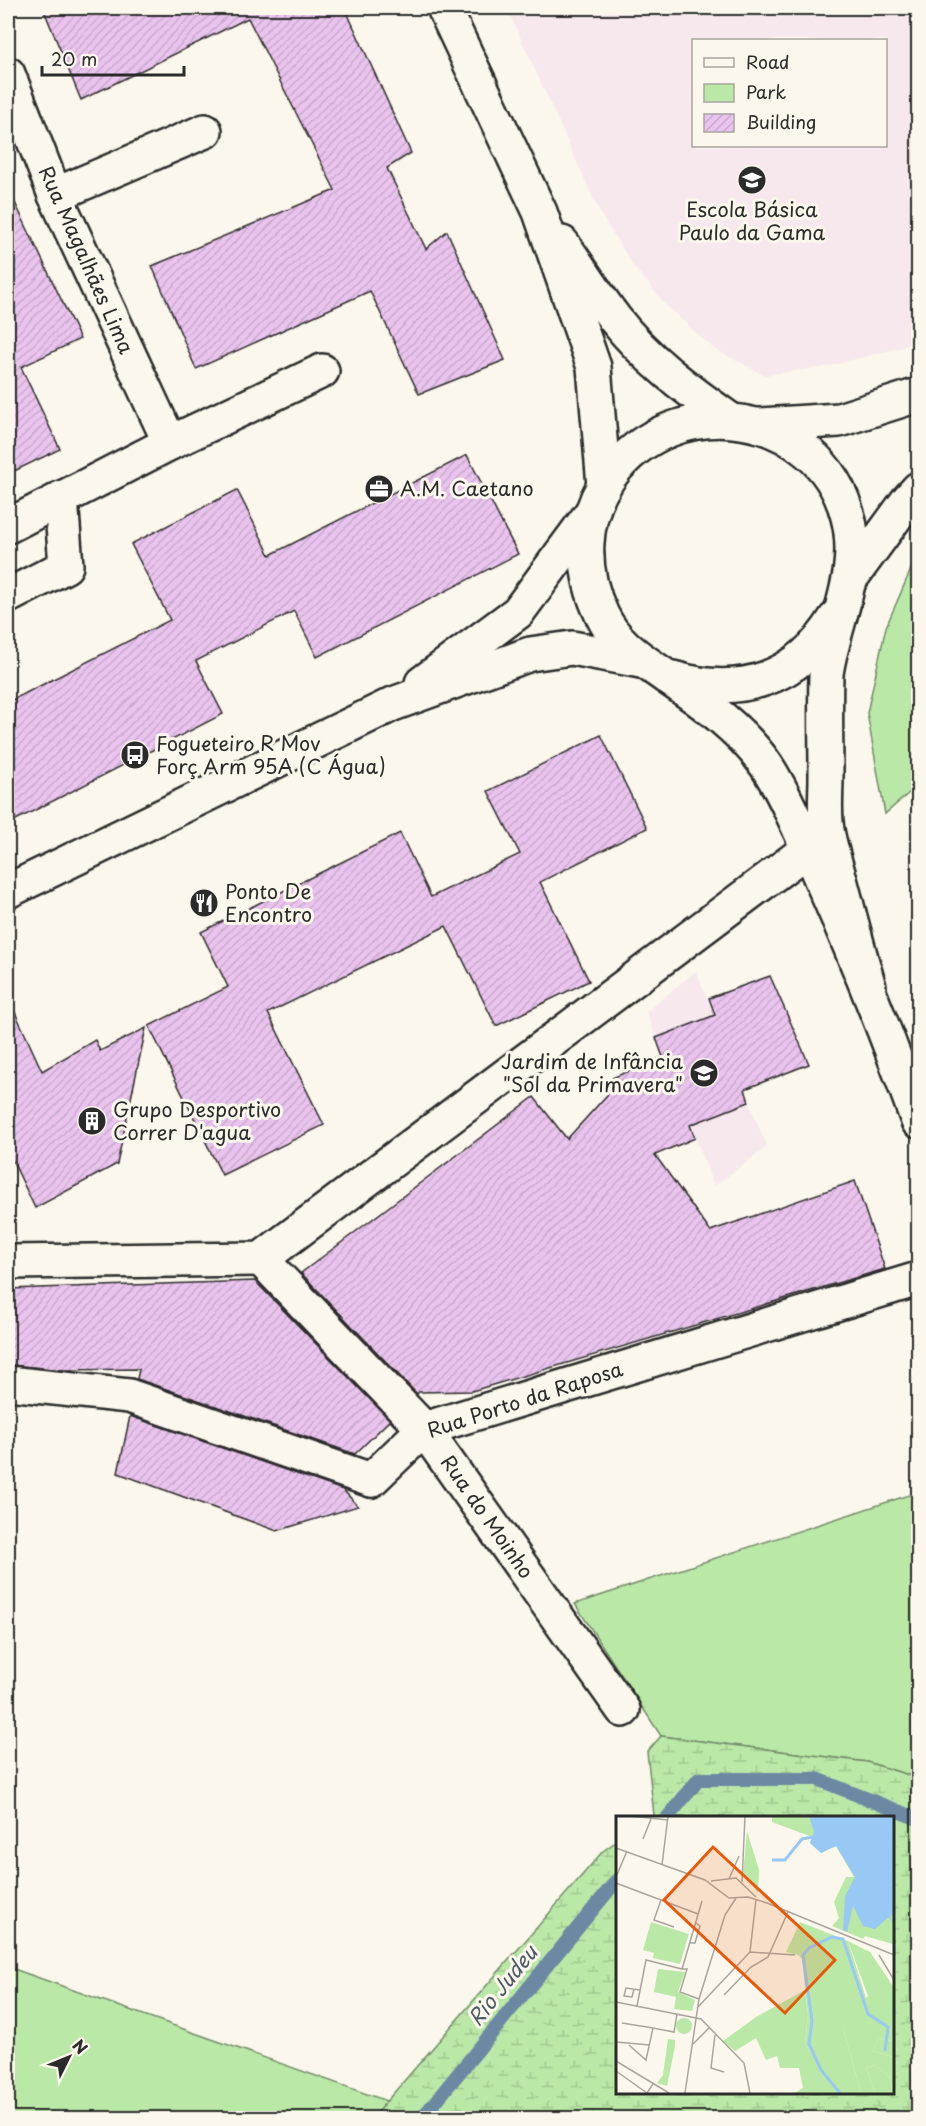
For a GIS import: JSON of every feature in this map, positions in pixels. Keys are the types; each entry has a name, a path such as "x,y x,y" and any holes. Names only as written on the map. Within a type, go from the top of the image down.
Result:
{"street":[{"path":"444,8 540,212 594,367 598,499 586,539 586,557 593,594 604,620 620,642 725,721 766,765 808,849 869,987 918,1121"},
{"name":"Rua Magalhães Lima","path":"8,74 55,195 170,443"},
{"path":"55,195 205,131"},
{"path":"540,212 616,320 688,391 729,419"},
{"path":"8,526 170,443 322,371"},
{"path":"393,704 518,612 598,499 620,463 641,444 666,430 696,421 729,419 761,425 839,420 918,395"},
{"path":"761,425 790,439 815,459 835,484 848,514 854,546 851,578 826,670 826,829 869,987"},
{"path":"851,578 918,489"},
{"path":"8,596 66,566 61,498"},
{"path":"8,891 393,704 530,654 572,648 653,668 692,684 720,687 748,684 774,676 802,659 825,636 842,609"},
{"path":"8,1262 261,1259 808,849"},
{"name":"Rua do Moinho","path":"261,1259 424,1429 623,1710"},
{"name":"Rua Porto da Raposa","path":"8,1383 129,1396 371,1480 424,1429 918,1279"}],"shaded area":[{"name":"Escola Básica Paulo da Gama","path":"507,8 918,8 918,339 903,347 825,367 764,375 713,348 667,306 634,267 601,215"},
{"name":"Jardim de Infância \"Sol da Primavera\"","path":"696,971 767,1147 714,1186 646,1012"}],"green space":[{"path":"918,553 918,785 885,814 867,713 886,627"},
{"path":"918,1492 918,1778 867,1762 661,1736 575,1604"},
{"path":"661,1736 867,1762 918,1778 918,2118 372,2118 603,1851 616,1842 616,2093 893,2093 893,1816 653,1816 647,1752"},
{"path":"8,1967 387,2101 372,2118 8,2118"}],"building":[{"path":"43,8 345,8 411,153 387,168 426,249 447,231 505,360 419,394 370,291 196,369 152,266 335,190 248,18 81,100"},
{"path":"8,188 80,339 21,367 60,449 8,474"},
{"path":"467,455 518,554 317,657 294,611 196,661 223,714 8,824 8,702 170,620 131,544 237,490 270,555"},
{"path":"601,735 647,828 540,882 589,981 496,1026 446,926 268,1013 324,1125 222,1175 149,1026 228,987 201,932 400,833 431,897 520,854 488,791"},
{"path":"770,976 809,1064 745,1089 749,1102 690,1125 695,1138 655,1155 710,1231 855,1181 885,1269 472,1391 419,1392 417,1394 301,1273 534,1097 567,1139 607,1095 612,1078 663,1057 656,1038 715,1015 709,998"},
{"name":"Grupo Desportivo Correr D'agua","path":"8,997 42,1071 95,1040 100,1051 146,1028 117,1164 35,1208 8,1151"},
{"path":"255,1281 390,1420 355,1454 137,1379 139,1369 64,1370 8,1365 8,1289"},
{"path":"130,1416 343,1490 358,1506 277,1531 118,1473"}],"waterway":[{"name":"Rio Judeu","path":"669,1816 699,1779 817,1779 918,1819"},
{"name":"Rio Judeu","path":"422,2118 616,1881"}],"place":[{"name":"Escola Básica Paulo da Gama","path":"752,180"},
{"name":"A.M. Caetano","path":"379,489"},
{"name":"Fogueteiro R Mov Forç Arm 95A (C Água)","path":"135,755"},
{"name":"Ponto De Encontro","path":"204,903"},
{"name":"Jardim de Infância \"Sol da Primavera\"","path":"704,1073"},
{"name":"Grupo Desportivo Correr D'agua","path":"92,1121"}]}
